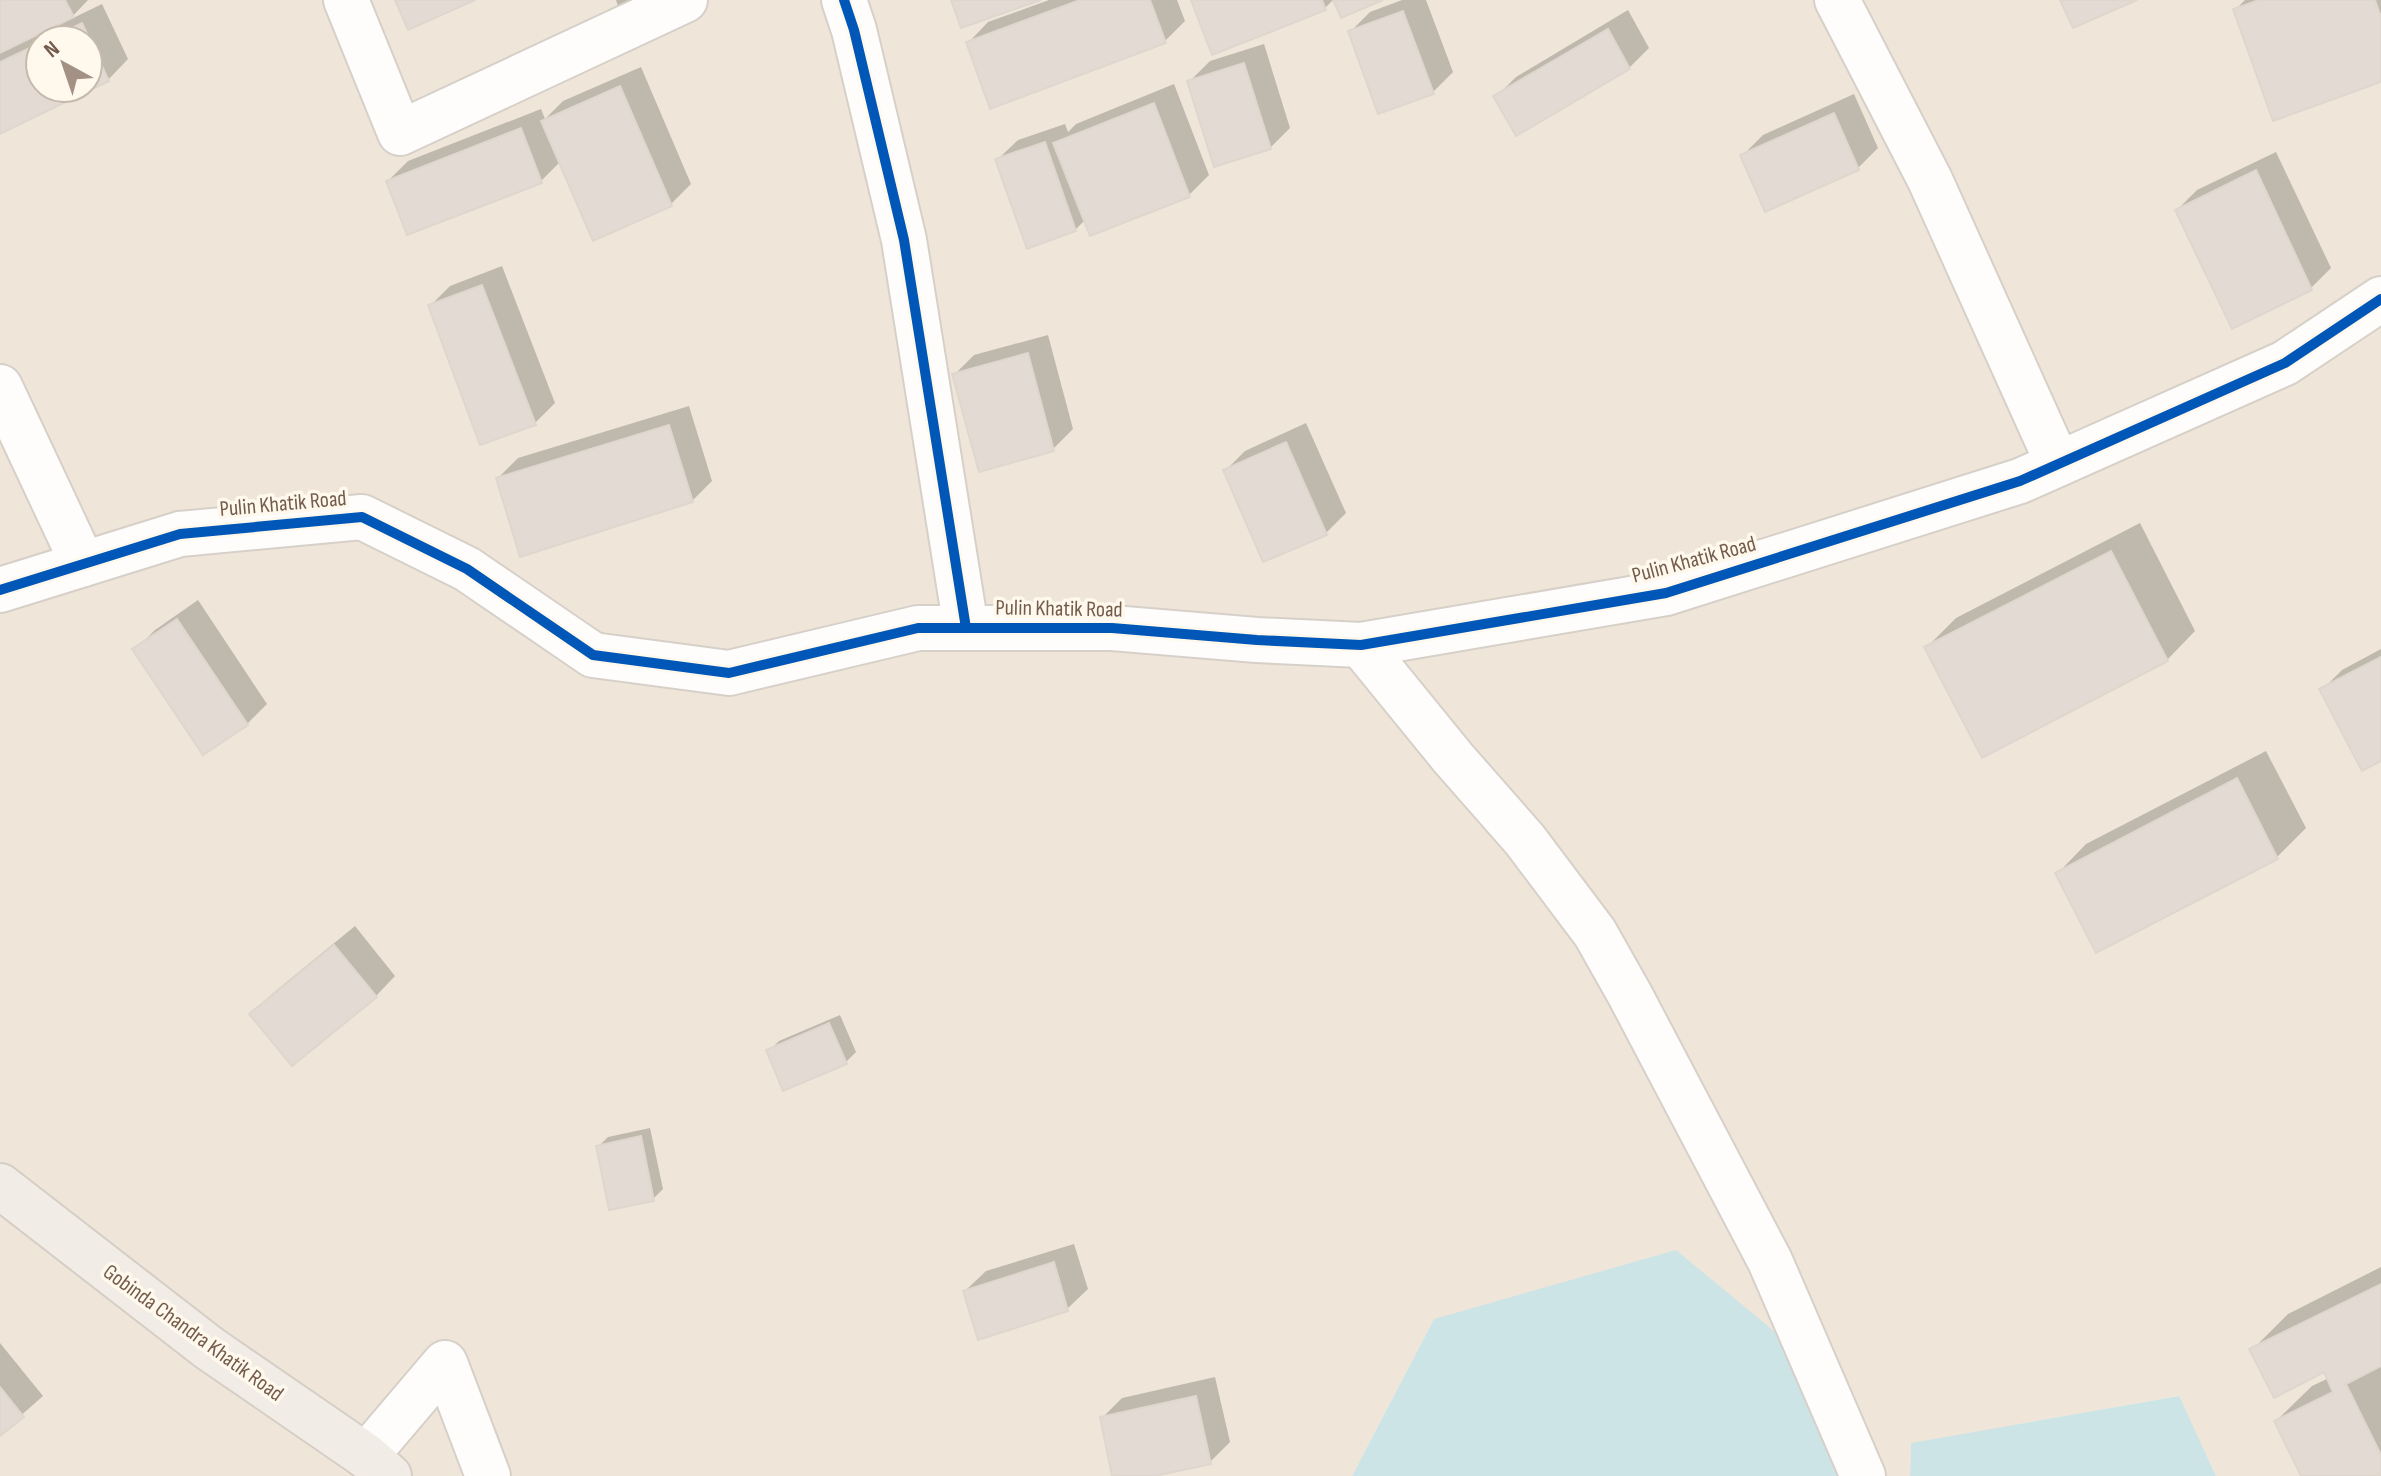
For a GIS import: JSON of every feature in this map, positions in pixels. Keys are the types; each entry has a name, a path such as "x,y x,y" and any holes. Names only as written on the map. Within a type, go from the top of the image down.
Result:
{"main road":[{"name":"Gobinda Chandra Khatik Road","path":"0,1186 209,1348 378,1466"}],"street":[{"path":"346,0 400,133 685,0"},
{"name":"Pulin Khatik Road","path":"844,0 854,30 904,240 966,628"},
{"path":"1837,0 1930,180 2058,464"},
{"name":"Pulin Khatik Road","path":"0,590 180,534 362,517 467,569 593,655 729,673 918,628 1112,628 1361,645 1666,593 2020,481 2285,363 2381,299"},
{"path":"0,387 83,564"},
{"path":"1361,645 1525,840 1595,933 1770,1261 1863,1476"},
{"path":"378,1466 445,1363 488,1476"}],"shaded area":[{"path":"0,0 2381,0 2381,1476 2216,1476 2178,1396 1911,1444 1910,1476 1850,1476 1434,1319 1352,1476 0,1476"}],"water":[{"path":"1676,1250 1856,1399 1850,1476 1352,1476 1434,1319"},
{"path":"2179,1396 2216,1476 1910,1476 1911,1443"}],"building":[{"path":"0,0 65,0 74,17 60,24 24,24 24,41 0,53"},
{"path":"395,0 475,0 408,30"},
{"path":"951,0 1041,0 961,28"},
{"path":"1080,0 1150,0 1166,43 990,109 966,42"},
{"path":"1191,0 1322,0 1326,10 1212,55"},
{"path":"1333,0 1383,0 1341,18"},
{"path":"2060,0 2137,0 2073,28"},
{"path":"2259,0 2375,0 2381,17 2381,82 2273,121 2233,9"},
{"path":"1403,11 1434,94 1378,114 1348,31"},
{"path":"1608,29 1630,69 1516,136 1493,96"},
{"path":"24,51 24,104 62,104 0,134 0,62"},
{"path":"1244,63 1271,149 1214,167 1187,81"},
{"path":"620,86 672,206 593,241 541,121"},
{"path":"1154,103 1190,197 1090,236 1053,143"},
{"path":"1834,113 1859,170 1765,212 1740,155"},
{"path":"521,128 542,183 407,235 386,181"},
{"path":"1045,142 1076,231 1027,249 995,159"},
{"path":"2256,170 2312,290 2232,329 2175,210"},
{"path":"482,285 536,425 480,445 428,305"},
{"path":"1028,353 1054,451 979,472 952,374"},
{"path":"669,425 693,502 520,557 496,478"},
{"path":"1286,442 1327,535 1263,562 1223,470"},
{"path":"2111,551 2168,661 1982,758 1924,647"},
{"path":"177,619 248,725 203,755 132,649"},
{"path":"2381,657 2381,761 2362,771 2319,689"},
{"path":"2237,778 2278,859 2096,953 2055,873"},
{"path":"334,945 377,997 292,1066 249,1014"},
{"path":"829,1023 847,1064 783,1091 766,1050"},
{"path":"641,1136 654,1201 609,1210 596,1146"},
{"path":"1054,1262 1068,1311 978,1340 963,1291"},
{"path":"2381,1284 2381,1366 2346,1384 2381,1455 2381,1476 2301,1476 2274,1421 2333,1392 2324,1372 2274,1398 2249,1349"},
{"path":"0,1387 24,1417 0,1436"},
{"path":"1196,1396 1211,1464 1155,1476 1112,1476 1100,1417"}],"cycle path":[{"path":"844,0 854,30 904,240 966,628"},
{"path":"0,590 180,534 362,517 467,569 593,655 729,673 918,628 1112,628 1361,645 1666,593 2020,481 2285,363 2381,299"}]}
